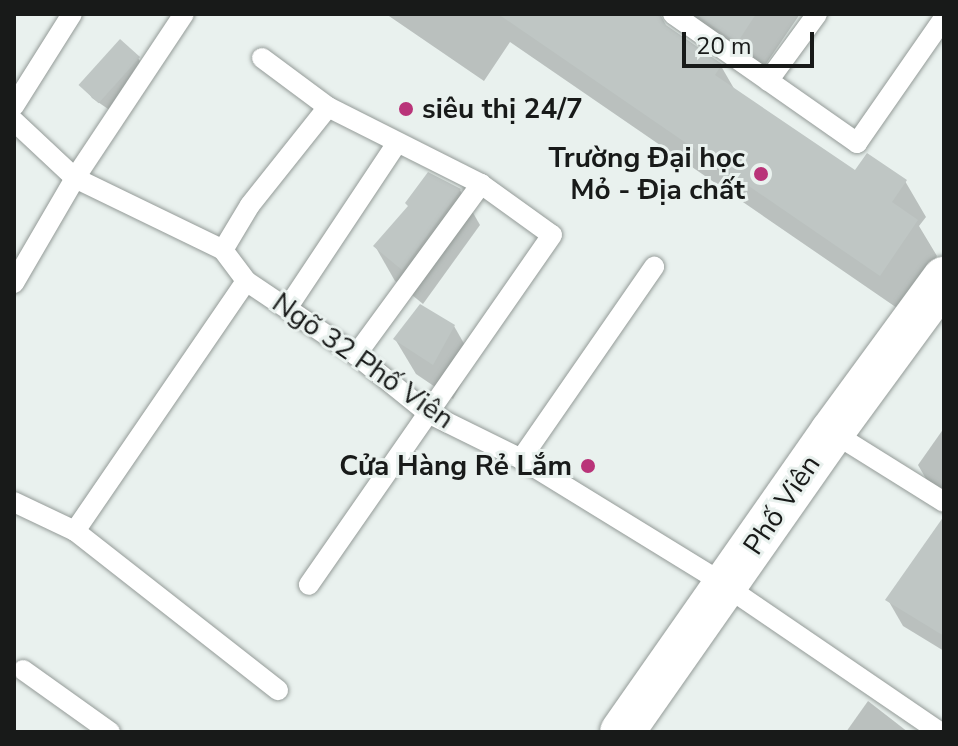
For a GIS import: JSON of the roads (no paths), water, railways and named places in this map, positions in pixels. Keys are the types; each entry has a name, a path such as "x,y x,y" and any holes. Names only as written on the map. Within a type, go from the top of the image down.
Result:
{"street":[{"name":"Phố Viên","path":"622,732 832,432 944,279"}],"lane":[{"path":"14,106 72,14"},
{"path":"14,283 75,178 184,14"},
{"path":"673,14 857,143 944,18"},
{"path":"768,81 817,14"},
{"path":"262,58 328,107 481,184 552,235 309,585"},
{"path":"223,250 250,205 328,107"},
{"name":"Ngõ 32 Phố Viên","path":"14,121 75,178 223,250 246,281 356,355 428,413 521,459 711,576 724,588 940,732"},
{"path":"288,307 397,143"},
{"path":"356,355 481,184"},
{"path":"521,459 654,267"},
{"path":"75,531 246,281"},
{"path":"832,432 944,502"},
{"path":"14,502 75,531 278,690"},
{"path":"23,670 110,732"}],"place":[{"name":"siêu thị 24/7","path":"406,109"},
{"name":"Trường Đại học Mỏ - Địa chất","path":"761,174"},
{"name":"Cửa Hàng Rẻ Lắm","path":"588,466"}]}
